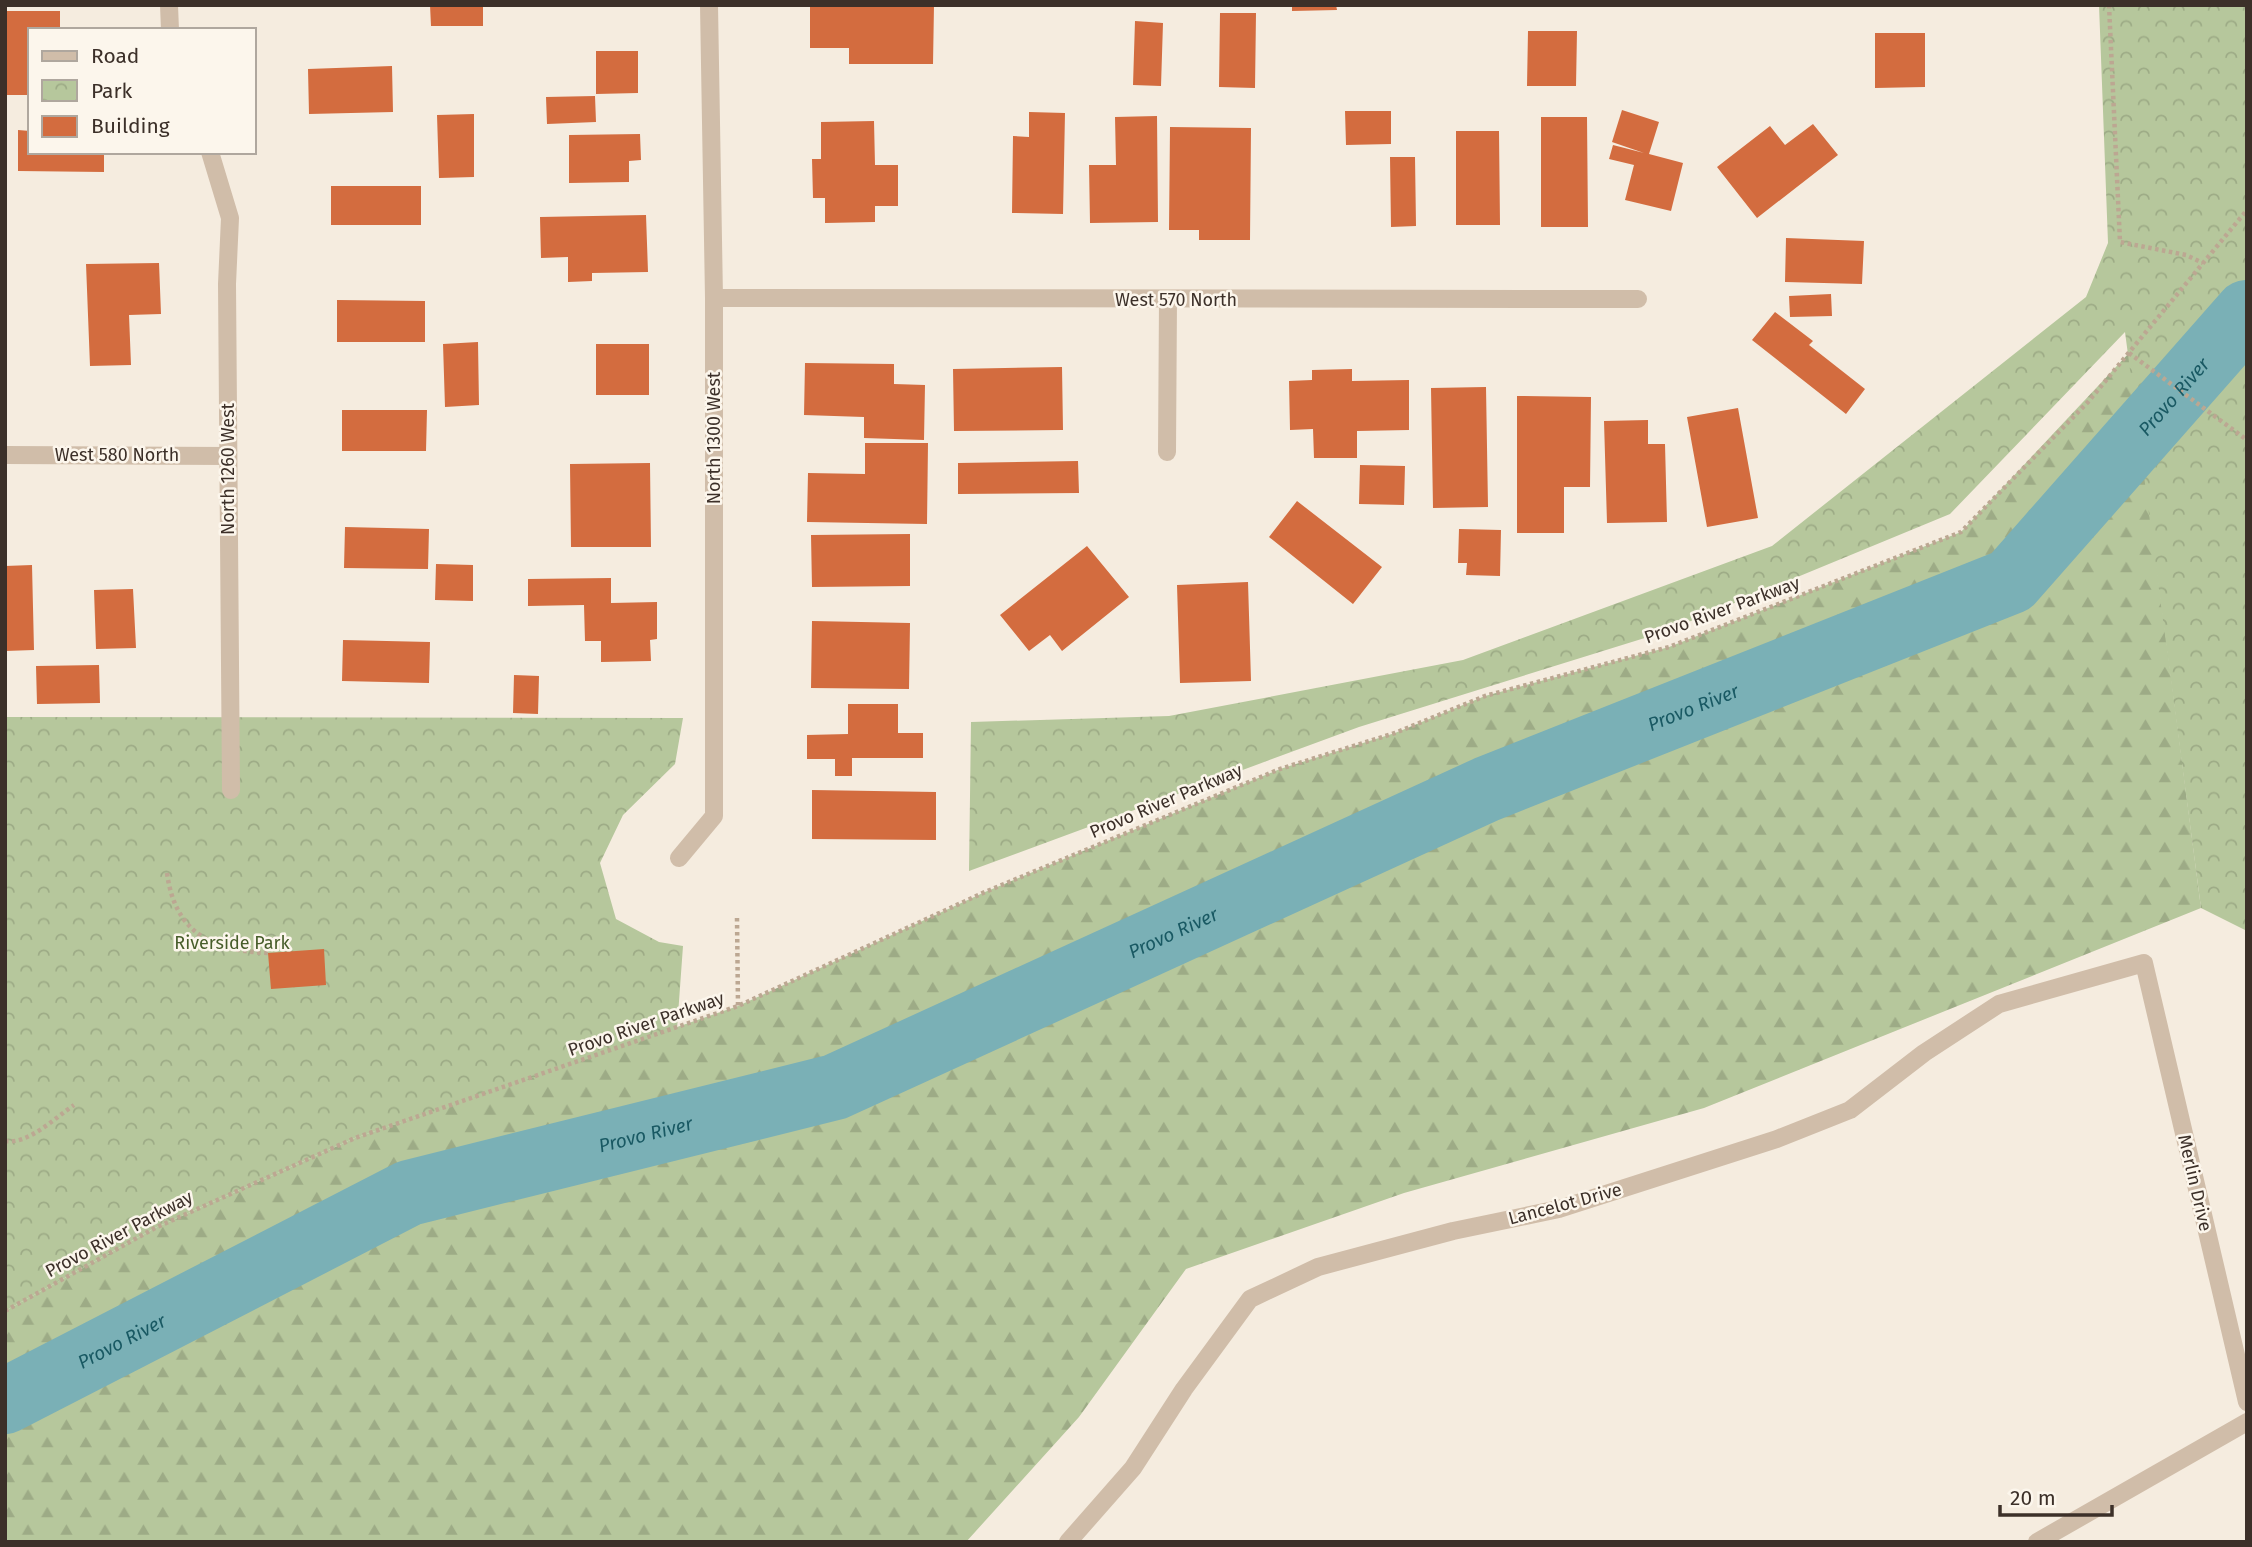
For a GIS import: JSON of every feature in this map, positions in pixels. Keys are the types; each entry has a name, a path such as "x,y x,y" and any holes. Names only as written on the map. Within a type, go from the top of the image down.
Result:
{"street":[{"path":"169,5 170,28"},
{"name":"North 1300 West","path":"679,858 714,816 714,298 709,5"},
{"name":"North 1260 West","path":"211,154 230,218 228,456 231,790"},
{"name":"West 570 North","path":"714,298 1638,299"},
{"path":"1167,452 1168,300"},
{"name":"West 580 North","path":"5,455 228,456"},
{"name":"Merlin Drive","path":"2144,963 2247,1402"},
{"name":"Lancelot Drive","path":"1068,1542 1133,1468 1184,1389 1250,1299 1318,1267 1453,1231 1559,1209 1777,1139 1850,1110 1924,1054 2000,1004 2144,963"},
{"path":"2037,1542 2247,1422"}],"path":[{"path":"2109,5 2120,242 2186,255 2203,263"},
{"name":"Provo River Parkway","path":"5,1311 155,1228 355,1138 738,1006 985,892 1280,769 1395,733 1485,696 1670,647 1961,533 2088,402 2247,211"},
{"path":"2129,353 2247,440"},
{"path":"167,873 170,896 184,919 202,938 222,947 268,953"},
{"path":"737,918 738,1006"},
{"path":"5,1141 16,1141 27,1136 74,1105"}],"green space":[{"path":"2099,5 2247,5 2247,931 2201,908 2125,332 1950,514 1664,632 1359,727 969,871 971,722 1169,716 1463,660 1772,546 2086,297 2108,243"},
{"path":"2129,353 2201,908 1704,1108 1404,1193 1186,1269 1079,1417 966,1542 5,1542 5,1311 155,1228 355,1138 738,1006 985,892 1280,769 1395,733 1485,696 1669,647 1961,532"},
{"name":"Riverside Park","path":"5,717 683,718 675,764 623,815 600,863 616,919 659,942 683,946 677,1029 355,1138 155,1228 5,1311"}],"building":[{"path":"430,5 483,5 483,26 431,26"},
{"path":"810,5 934,5 933,64 849,64 849,48 810,48"},
{"path":"1292,5 1336,5 1337,10 1292,11"},
{"path":"5,11 60,11 60,28 28,28 28,95 5,95"},
{"path":"1220,13 1256,13 1255,88 1219,87"},
{"path":"1135,21 1163,23 1161,86 1133,85"},
{"path":"1528,31 1577,31 1576,86 1527,86"},
{"path":"1875,33 1925,33 1925,87 1875,88"},
{"path":"596,51 638,51 638,93 596,94"},
{"path":"392,66 393,112 309,114 308,69"},
{"path":"595,96 596,122 547,124 546,97"},
{"path":"1622,110 1659,122 1649,154 1683,163 1671,211 1625,200 1634,165 1609,159 1613,145 1644,153 1612,142"},
{"path":"1345,111 1391,111 1391,144 1346,145"},
{"path":"1029,112 1065,113 1063,214 1012,213 1013,136 1029,137"},
{"path":"474,114 474,177 439,178 437,115"},
{"path":"1157,116 1158,222 1090,223 1089,165 1116,165 1115,117"},
{"path":"1541,117 1587,117 1588,227 1541,227"},
{"path":"874,121 875,165 898,165 898,206 875,206 875,222 825,223 825,198 813,198 812,159 821,159 821,122"},
{"path":"1813,124 1838,155 1757,218 1717,167 1770,126 1785,145"},
{"path":"1170,127 1251,128 1250,240 1199,240 1199,230 1169,230"},
{"path":"18,130 28,131 28,154 104,154 104,172 18,171"},
{"path":"1456,131 1499,131 1500,225 1456,225"},
{"path":"640,134 641,160 629,161 629,182 569,183 569,135"},
{"path":"1390,157 1415,157 1416,226 1391,227"},
{"path":"331,186 421,186 421,225 331,225"},
{"path":"646,215 648,272 592,273 592,281 568,282 568,257 541,258 540,217"},
{"path":"1786,238 1864,241 1862,284 1785,282"},
{"path":"159,263 161,314 129,315 131,365 90,366 86,264"},
{"path":"1831,294 1832,316 1790,317 1789,296"},
{"path":"337,300 425,301 425,342 337,342"},
{"path":"1775,312 1813,341 1809,345 1865,389 1846,414 1752,340"},
{"path":"478,342 479,405 445,407 443,344"},
{"path":"596,344 649,344 649,395 596,395"},
{"path":"805,363 894,364 894,384 925,385 924,440 864,438 864,417 804,415"},
{"path":"1062,367 1063,430 954,431 953,369"},
{"path":"1352,369 1352,381 1409,380 1409,430 1357,431 1357,458 1314,458 1313,429 1290,430 1289,381 1312,380 1312,370"},
{"path":"1486,387 1488,507 1433,508 1431,388"},
{"path":"1517,396 1591,397 1590,487 1564,487 1564,533 1517,533"},
{"path":"1738,408 1758,518 1707,527 1687,417"},
{"path":"342,410 427,410 426,451 342,451"},
{"path":"1648,420 1648,444 1665,444 1667,522 1607,523 1604,421"},
{"path":"865,443 928,443 927,524 807,522 808,473 865,474"},
{"path":"1078,461 1079,493 958,494 958,463"},
{"path":"650,463 651,547 571,547 570,464"},
{"path":"1360,465 1405,466 1404,505 1359,504"},
{"path":"1297,501 1382,567 1353,604 1269,537"},
{"path":"345,527 429,529 428,569 344,568"},
{"path":"1459,529 1501,530 1500,576 1466,575 1467,563 1458,563"},
{"path":"910,534 910,586 812,587 811,535"},
{"path":"1087,546 1129,597 1062,651 1050,635 1029,651 1000,615"},
{"path":"436,564 473,565 473,601 435,600"},
{"path":"32,565 34,650 5,651 5,566"},
{"path":"611,578 611,603 657,602 657,639 650,640 651,661 601,662 601,641 585,641 584,605 528,606 528,579"},
{"path":"1248,582 1251,681 1180,683 1177,585"},
{"path":"133,589 136,648 96,649 94,590"},
{"path":"812,621 910,623 909,689 811,688"},
{"path":"343,640 430,642 429,683 342,681"},
{"path":"99,665 100,703 37,704 36,666"},
{"path":"514,675 539,676 538,714 513,713"},
{"path":"848,704 898,704 898,733 923,733 923,758 852,758 852,776 835,776 835,759 807,759 807,735 848,734"},
{"path":"812,790 936,792 936,840 812,839"},
{"path":"324,949 326,985 271,989 268,953"}],"waterway":[{"name":"Provo River","path":"5,1401 409,1193 835,1087 1487,789 2011,581 2247,313"}]}
